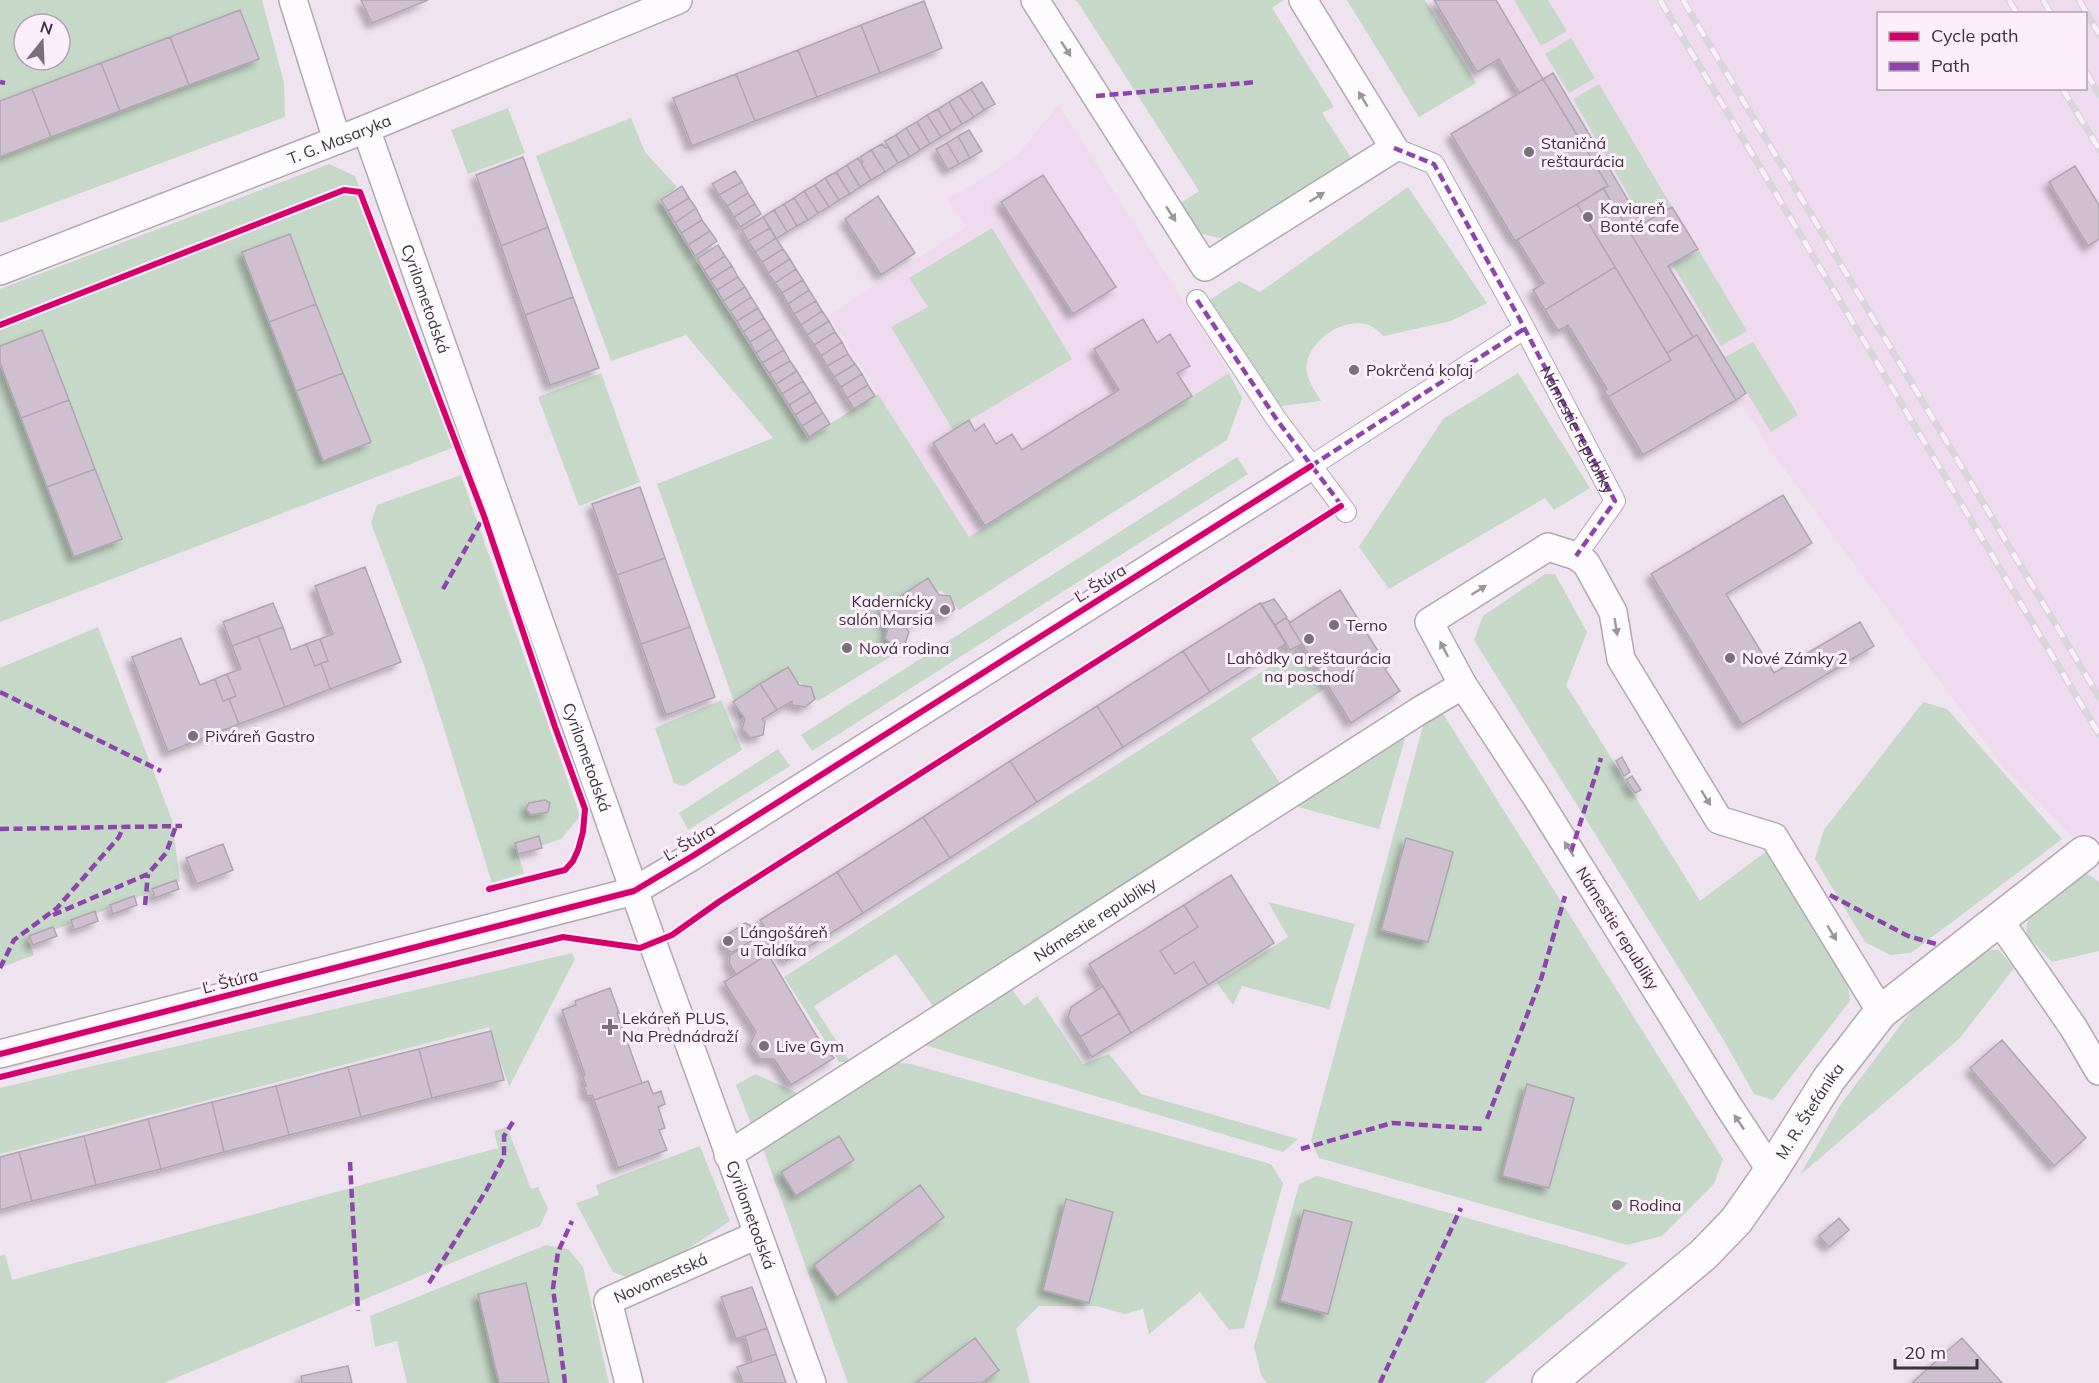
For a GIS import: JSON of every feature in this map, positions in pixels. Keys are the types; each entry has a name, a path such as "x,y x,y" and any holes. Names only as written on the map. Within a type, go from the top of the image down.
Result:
{"street":[{"path":"293,0 337,140"},
{"name":"T. G. Masaryka","path":"0,271 366,129 678,0"},
{"path":"1035,0 1205,267 1394,148 1303,0"},
{"name":"Cyrilometodská","path":"366,129 634,891 812,1383"},
{"name":"Námestie republiky","path":"1394,148 1434,164 1615,501 1576,556 1548,547 1429,622 1463,685 1537,798 1771,1171"},
{"path":"1197,300 1277,420 1347,512"},
{"path":"1311,466 1524,329"},
{"name":"Ľ. Štúra","path":"0,1054 634,891 1311,466"},
{"path":"1576,556 1586,563 1613,612 1621,659 1719,820 1773,837 1881,1012"},
{"name":"Námestie republiky","path":"728,1155 1463,685"},
{"name":"M. R. Štefánika","path":"1549,1383 1703,1255 1736,1221 1829,1080 1881,1012 2084,853"},
{"path":"2000,920 2080,1026 2099,1071"},
{"name":"Novomestská","path":"629,1383 608,1301 757,1235"}],"shaded area":[{"path":"1497,0 2099,0 2099,862 2007,772 1771,451"},
{"path":"1059,105 1229,373 969,538 829,315 966,227 947,199 997,170 1018,154"}],"green space":[{"path":"0,0 262,0 284,83 285,117 0,223"},
{"path":"1074,0 1284,0 1272,8 1334,107 1322,113 1352,159 1223,239 1195,232 1179,204 1199,191 1077,1"},
{"path":"1347,0 1425,0 1476,83 1419,117"},
{"path":"1514,0 1548,0 1567,31 1541,46"},
{"path":"1571,38 1595,78 1569,93 1545,54"},
{"path":"1599,84 1672,207 1644,222 1573,99"},
{"path":"508,108 525,153 468,174 451,130"},
{"path":"631,118 645,152 677,187 659,201 807,438 878,394 969,537 1229,373 1242,398 1227,440 959,610 941,590 885,627 895,654 818,701 800,682 740,719 657,484 773,438 686,335 611,361 536,156"},
{"path":"329,164 355,176 457,446 0,622 0,289"},
{"path":"1408,187 1487,303 1451,321 1384,336 1369,325 1359,323 1331,331 1310,353 1306,367 1308,377 1321,401 1274,407 1205,303 1239,281 1260,292"},
{"path":"992,228 1072,359 953,430 891,327 928,307 909,278"},
{"path":"1698,249 1747,331 1721,346 1672,264"},
{"path":"1753,342 1798,415 1771,432 1725,357"},
{"path":"601,373 640,482 579,506 538,397"},
{"path":"1518,373 1590,488 1554,510 1545,498 1389,589 1359,547 1443,419"},
{"path":"1237,457 1248,474 812,751 801,735"},
{"path":"461,475 580,816 561,839 518,854 524,873 492,883 425,668 371,523 377,505"},
{"path":"1545,574 1555,574 1587,632 1566,685 1700,901 1768,850 1846,969 1850,1001 1773,1100 1754,1094 1723,1039 1474,640 1483,616"},
{"path":"98,627 172,820 180,881 28,940 34,955 0,968 0,668"},
{"path":"1296,650 1324,689 1251,739 1282,786 935,1009 896,954 814,1006 850,1062 839,1062 784,977"},
{"path":"721,700 742,750 684,786 674,783 655,728"},
{"path":"1923,702 1947,709 2062,839 1911,953 1890,955 1865,942 1815,859 1824,830"},
{"path":"1440,709 1723,1159 1714,1184 1662,1236 1627,1245 1319,1158 1311,1141 1424,722"},
{"path":"1399,736 1405,739 1379,829 1291,805"},
{"path":"778,749 790,766 688,830 679,813"},
{"path":"2083,871 2099,882 2099,951 2052,962 2026,935 2028,914"},
{"path":"1268,902 1355,924 1329,1009 1242,986 1233,1005 1217,983 1288,937"},
{"path":"1984,950 1999,950 2014,968 1960,1038 1800,1175 1841,1104 1915,1006"},
{"path":"572,953 575,959 509,1087 489,1027 0,1154 0,1088"},
{"path":"1008,983 1024,1006 1037,996 1083,1064 1109,1054 1141,1094 1298,1139 1283,1152 918,1043"},
{"path":"889,1062 911,1064 1271,1164 1283,1183 1244,1328 1229,1330 1200,1292 1149,1334 1143,1309 1125,1314 1096,1306 1039,1306 1016,1329 1030,1383 848,1383 762,1146"},
{"path":"755,1074 798,1093 751,1124 736,1085"},
{"path":"507,1127 531,1189 538,1187 548,1209 540,1226 164,1383 0,1383 0,1256 5,1254 12,1280 498,1148 494,1131"},
{"path":"700,1146 730,1221 638,1282 613,1272 576,1203 599,1195 596,1185"},
{"path":"1317,1176 1628,1263 1484,1383 1267,1383 1261,1375 1254,1346 1299,1184"},
{"path":"546,1245 568,1249 583,1267 609,1383 407,1383 397,1341 375,1347 370,1316"}],"building":[{"path":"361,0 428,0 372,23"},
{"path":"1434,0 1496,0 1543,79 1519,93 1499,59 1477,72"},
{"path":"924,1 942,48 880,73 861,25"},
{"path":"240,10 259,59 189,85 170,37"},
{"path":"861,25 880,73 817,97 798,50"},
{"path":"170,37 189,85 120,111 101,63"},
{"path":"798,50 817,97 755,121 736,74"},
{"path":"101,63 120,111 51,137 32,89"},
{"path":"1553,73 1642,224 1672,207 1698,249 1668,266 1746,393 1736,400 1697,335 1693,337 1603,188 1608,186 1543,79"},
{"path":"736,74 755,121 692,146 673,98"},
{"path":"1543,79 1608,186 1515,241 1451,134"},
{"path":"982,82 995,104 984,110 971,89"},
{"path":"32,89 51,137 0,157 0,101"},
{"path":"971,89 984,110 974,117 959,96"},
{"path":"959,96 974,117 962,124 949,102"},
{"path":"949,102 962,124 951,131 938,109"},
{"path":"938,109 951,131 941,137 927,115"},
{"path":"927,115 941,137 930,144 917,122"},
{"path":"917,122 930,144 920,150 906,128"},
{"path":"906,128 920,150 910,157 896,135"},
{"path":"969,130 982,151 970,158 958,136"},
{"path":"896,135 910,157 898,163 885,141"},
{"path":"958,136 970,158 959,164 947,143"},
{"path":"947,143 959,164 948,170 936,149"},
{"path":"882,144 885,148 888,147 898,163 885,172 871,150"},
{"path":"871,150 885,172 871,180 860,157"},
{"path":"523,157 548,227 501,246 476,175"},
{"path":"858,158 871,180 860,187 847,165"},
{"path":"847,165 860,187 850,194 836,172"},
{"path":"2075,166 2099,205 2099,239 2088,246 2049,182"},
{"path":"735,171 742,182 719,195 712,184"},
{"path":"836,172 850,194 839,200 825,178"},
{"path":"1043,175 1116,287 1073,314 1001,202"},
{"path":"825,178 839,200 829,207 815,185"},
{"path":"742,182 748,193 727,206 719,195"},
{"path":"815,185 829,207 818,213 804,191"},
{"path":"682,186 689,198 668,211 661,200"},
{"path":"1603,188 1693,337 1667,353 1577,204"},
{"path":"804,191 818,213 808,220 794,198"},
{"path":"748,193 755,204 734,217 727,206"},
{"path":"878,196 915,253 881,275 845,219"},
{"path":"689,198 696,208 675,223 668,211"},
{"path":"794,198 808,220 797,226 784,204"},
{"path":"755,204 761,214 740,227 734,217"},
{"path":"784,204 797,226 787,232 774,210"},
{"path":"1577,204 1615,267 1545,310 1533,290 1544,283 1517,240"},
{"path":"696,208 702,220 681,233 675,223"},
{"path":"774,210 787,232 776,239 763,217"},
{"path":"763,217 770,228 748,241 742,230"},
{"path":"702,220 710,231 688,245 681,233"},
{"path":"548,227 573,297 525,315 501,246"},
{"path":"770,228 776,238 755,252 748,241"},
{"path":"710,231 717,241 695,256 688,245"},
{"path":"290,234 316,304 269,322 242,252"},
{"path":"776,238 783,249 762,262 755,252"},
{"path":"718,245 725,256 704,270 697,259"},
{"path":"783,249 790,259 768,273 762,262"},
{"path":"725,256 732,266 710,280 704,270"},
{"path":"790,259 796,269 775,283 768,273"},
{"path":"732,266 738,277 717,290 710,280"},
{"path":"1615,267 1671,360 1608,397 1604,391 1607,389 1568,325 1558,331 1545,310"},
{"path":"796,269 803,280 782,293 775,283"},
{"path":"738,277 745,287 723,301 717,290"},
{"path":"803,280 809,290 788,304 782,293"},
{"path":"745,287 751,297 730,311 723,301"},
{"path":"809,290 816,301 794,314 788,304"},
{"path":"573,297 599,368 550,385 525,315"},
{"path":"751,297 758,308 737,321 730,311"},
{"path":"816,301 822,311 801,325 794,314"},
{"path":"316,304 343,373 296,391 269,322"},
{"path":"758,308 764,318 743,332 737,321"},
{"path":"822,311 829,321 807,335 801,325"},
{"path":"764,318 771,329 750,342 743,332"},
{"path":"1143,319 1157,343 1170,334 1190,366 1177,373 1192,396 985,526 933,443 969,420 975,431 984,424 996,444 1012,434 1022,450 1119,390 1094,349"},
{"path":"829,321 835,332 814,345 807,335"},
{"path":"771,329 777,339 756,353 750,342"},
{"path":"42,330 69,400 21,418 0,363 0,346"},
{"path":"835,332 842,342 821,356 814,345"},
{"path":"1697,335 1736,400 1643,455 1608,397 1671,360 1667,353"},
{"path":"777,339 784,350 762,363 756,353"},
{"path":"842,342 848,354 827,366 821,356"},
{"path":"784,350 790,361 769,373 762,363"},
{"path":"848,354 855,364 834,377 827,366"},
{"path":"790,361 797,371 776,384 769,373"},
{"path":"855,364 862,374 841,387 834,377"},
{"path":"797,371 803,381 782,394 776,384"},
{"path":"343,373 371,442 323,461 296,391"},
{"path":"862,374 868,385 847,398 841,387"},
{"path":"803,381 810,392 789,405 782,394"},
{"path":"868,385 875,396 854,409 847,398"},
{"path":"810,392 816,402 795,415 789,405"},
{"path":"69,400 95,469 47,487 21,418"},
{"path":"816,402 823,413 802,426 795,415"},
{"path":"823,413 830,424 809,437 802,426"},
{"path":"95,469 122,539 74,557 47,487"},
{"path":"640,487 665,558 617,575 592,504"},
{"path":"1783,495 1812,543 1726,594 1774,673 1860,622 1874,646 1742,725 1651,574"},
{"path":"665,558 690,627 641,644 617,575"},
{"path":"365,567 401,662 330,689 321,663 328,661 320,639 333,634 315,586"},
{"path":"928,578 939,595 950,596 955,609 946,617 935,615 932,610 906,628 909,632 905,644 894,647 885,638 888,628 878,611"},
{"path":"1340,590 1388,667 1385,669 1400,691 1351,723 1289,623"},
{"path":"1274,599 1287,617 1275,625 1261,604"},
{"path":"273,603 283,627 232,646 223,622"},
{"path":"1260,603 1286,644 1210,692 1183,651"},
{"path":"1286,618 1302,644 1290,650 1275,625"},
{"path":"283,627 291,650 306,644 315,666 321,663 330,689 285,707 258,636"},
{"path":"690,627 715,697 666,715 641,644"},
{"path":"258,636 285,707 239,724 229,699 236,696 227,674 241,669 232,646"},
{"path":"181,638 200,685 215,679 223,701 229,699 239,724 168,752 132,657"},
{"path":"320,639 328,661 315,666 306,644"},
{"path":"1183,651 1210,692 1123,747 1097,706"},
{"path":"788,667 799,685 811,687 815,699 805,707 792,705 792,701 777,710 760,684"},
{"path":"227,674 236,696 223,701 215,679"},
{"path":"760,684 777,710 762,719 765,722 763,735 751,738 742,729 745,719 733,702"},
{"path":"1097,706 1123,747 1037,802 1010,761"},
{"path":"1622,757 1630,772 1624,776 1616,761"},
{"path":"1010,761 1037,802 950,858 923,817"},
{"path":"1632,776 1641,790 1635,793 1626,780"},
{"path":"545,800 550,803 548,812 531,815 526,809 529,803"},
{"path":"923,817 950,858 863,913 837,872"},
{"path":"539,836 542,848 518,854 515,843"},
{"path":"1406,838 1453,852 1428,942 1381,930"},
{"path":"223,844 233,870 197,884 186,858"},
{"path":"837,872 863,913 786,961 760,920"},
{"path":"1231,875 1274,943 1208,985 1194,962 1175,974 1160,951 1198,927 1184,905"},
{"path":"176,880 179,889 155,898 152,889"},
{"path":"134,896 137,905 113,914 110,905"},
{"path":"1184,905 1198,927 1160,951 1175,974 1194,962 1208,985 1131,1033 1089,964"},
{"path":"95,911 98,921 74,930 71,920"},
{"path":"745,923 750,925 758,937 733,952 728,951 723,942 724,937"},
{"path":"53,927 57,936 33,945 29,936"},
{"path":"760,942 768,954 736,975 729,963 730,955 747,945 749,949"},
{"path":"768,954 816,1035 834,1058 791,1085 774,1059 760,1059 750,1044 756,1032 724,982"},
{"path":"1103,986 1120,1013 1080,1037 1068,1018 1071,1007"},
{"path":"610,988 642,1083 594,1100 592,1095 587,1096 584,1087 586,1086 583,1076 585,1075 562,1010 576,1005 575,1001"},
{"path":"1120,1013 1131,1033 1092,1057 1080,1037"},
{"path":"491,1031 504,1080 432,1098 419,1049"},
{"path":"2002,1040 2086,1138 2054,1166 1970,1068"},
{"path":"419,1049 432,1098 361,1117 348,1067"},
{"path":"348,1067 361,1117 289,1135 276,1086"},
{"path":"648,1081 653,1094 661,1091 665,1104 658,1107 665,1128 659,1130 667,1150 618,1168 594,1100"},
{"path":"1527,1084 1574,1098 1549,1188 1502,1176"},
{"path":"276,1086 289,1135 224,1152 212,1102"},
{"path":"212,1102 224,1152 161,1169 148,1119"},
{"path":"148,1119 161,1169 96,1185 84,1136"},
{"path":"84,1136 96,1185 32,1201 19,1152"},
{"path":"839,1136 854,1160 796,1196 781,1172"},
{"path":"19,1152 32,1201 0,1210 0,1157"},
{"path":"920,1185 944,1217 837,1297 814,1265"},
{"path":"1066,1199 1113,1212 1089,1303 1043,1290"},
{"path":"1304,1210 1352,1222 1328,1314 1280,1301"},
{"path":"1839,1218 1849,1230 1829,1247 1819,1236"},
{"path":"526,1283 549,1383 499,1383 478,1294"},
{"path":"752,1287 767,1328 736,1339 721,1297"},
{"path":"767,1328 776,1354 752,1362 745,1336"},
{"path":"975,1338 999,1370 982,1383 916,1383"},
{"path":"1962,1338 2002,1383 1913,1382"},
{"path":"776,1354 786,1383 743,1383 737,1367"},
{"path":"348,1366 352,1383 302,1383 301,1376"}],"railway":[{"path":"1660,0 2099,734"},
{"path":"1683,0 2099,697"},
{"path":"2009,0 2016,12"},
{"path":"2043,0 2050,12"},
{"path":"2079,0 2086,12"},
{"path":"2087,14 2099,34"},
{"path":"2087,74 2099,94"},
{"path":"2063,90 2099,149"}],"marked path":[{"path":"0,82 5,83"},
{"path":"1096,96 1257,82"},
{"path":"1394,148 1434,164 1518,316 1615,501 1576,556"},
{"path":"1197,300 1277,420 1345,510"},
{"path":"1311,466 1524,329"},
{"path":"443,589 484,516"},
{"path":"0,692 161,771"},
{"path":"1571,852 1601,758"},
{"path":"53,915 148,874 166,853 176,826"},
{"path":"0,829 182,826"},
{"path":"0,968 14,940 57,908 119,837 123,827"},
{"path":"145,905 148,874"},
{"path":"1830,895 1908,936 1936,944"},
{"path":"1487,1119 1541,979 1565,896"},
{"path":"429,1283 504,1157 504,1136 513,1122"},
{"path":"1301,1149 1392,1123 1484,1129"},
{"path":"350,1162 358,1311"},
{"path":"1380,1383 1461,1208"},
{"path":"565,1383 553,1288 558,1252 572,1221"}],"cycle path":[{"path":"0,325 344,190 360,192 484,516 585,809 583,832 578,850 573,861 565,870 489,889"},
{"path":"0,1054 634,891 1311,466"},
{"path":"0,1077 563,937 640,948 672,935 720,901 1341,506"}],"place":[{"name":"Staničná reštaurácia","path":"1529,152"},
{"name":"Kaviareň Bonté cafe","path":"1588,217"},
{"name":"Pokrčená koľaj","path":"1354,370"},
{"name":"Kadernícky salón Marsia","path":"945,610"},
{"name":"Terno","path":"1334,625"},
{"name":"Lahôdky a reštaurácia na poschodí","path":"1309,639"},
{"name":"Nová rodina","path":"847,648"},
{"name":"Nové Zámky 2","path":"1730,658"},
{"name":"Piváreň Gastro","path":"193,736"},
{"name":"Lángošáreň u Taldíka","path":"728,941"},
{"name":"Lekáreň PLUS, Na Prednádraží","path":"610,1027"},
{"name":"Live Gym","path":"764,1046"},
{"name":"Rodina","path":"1617,1205"}]}
